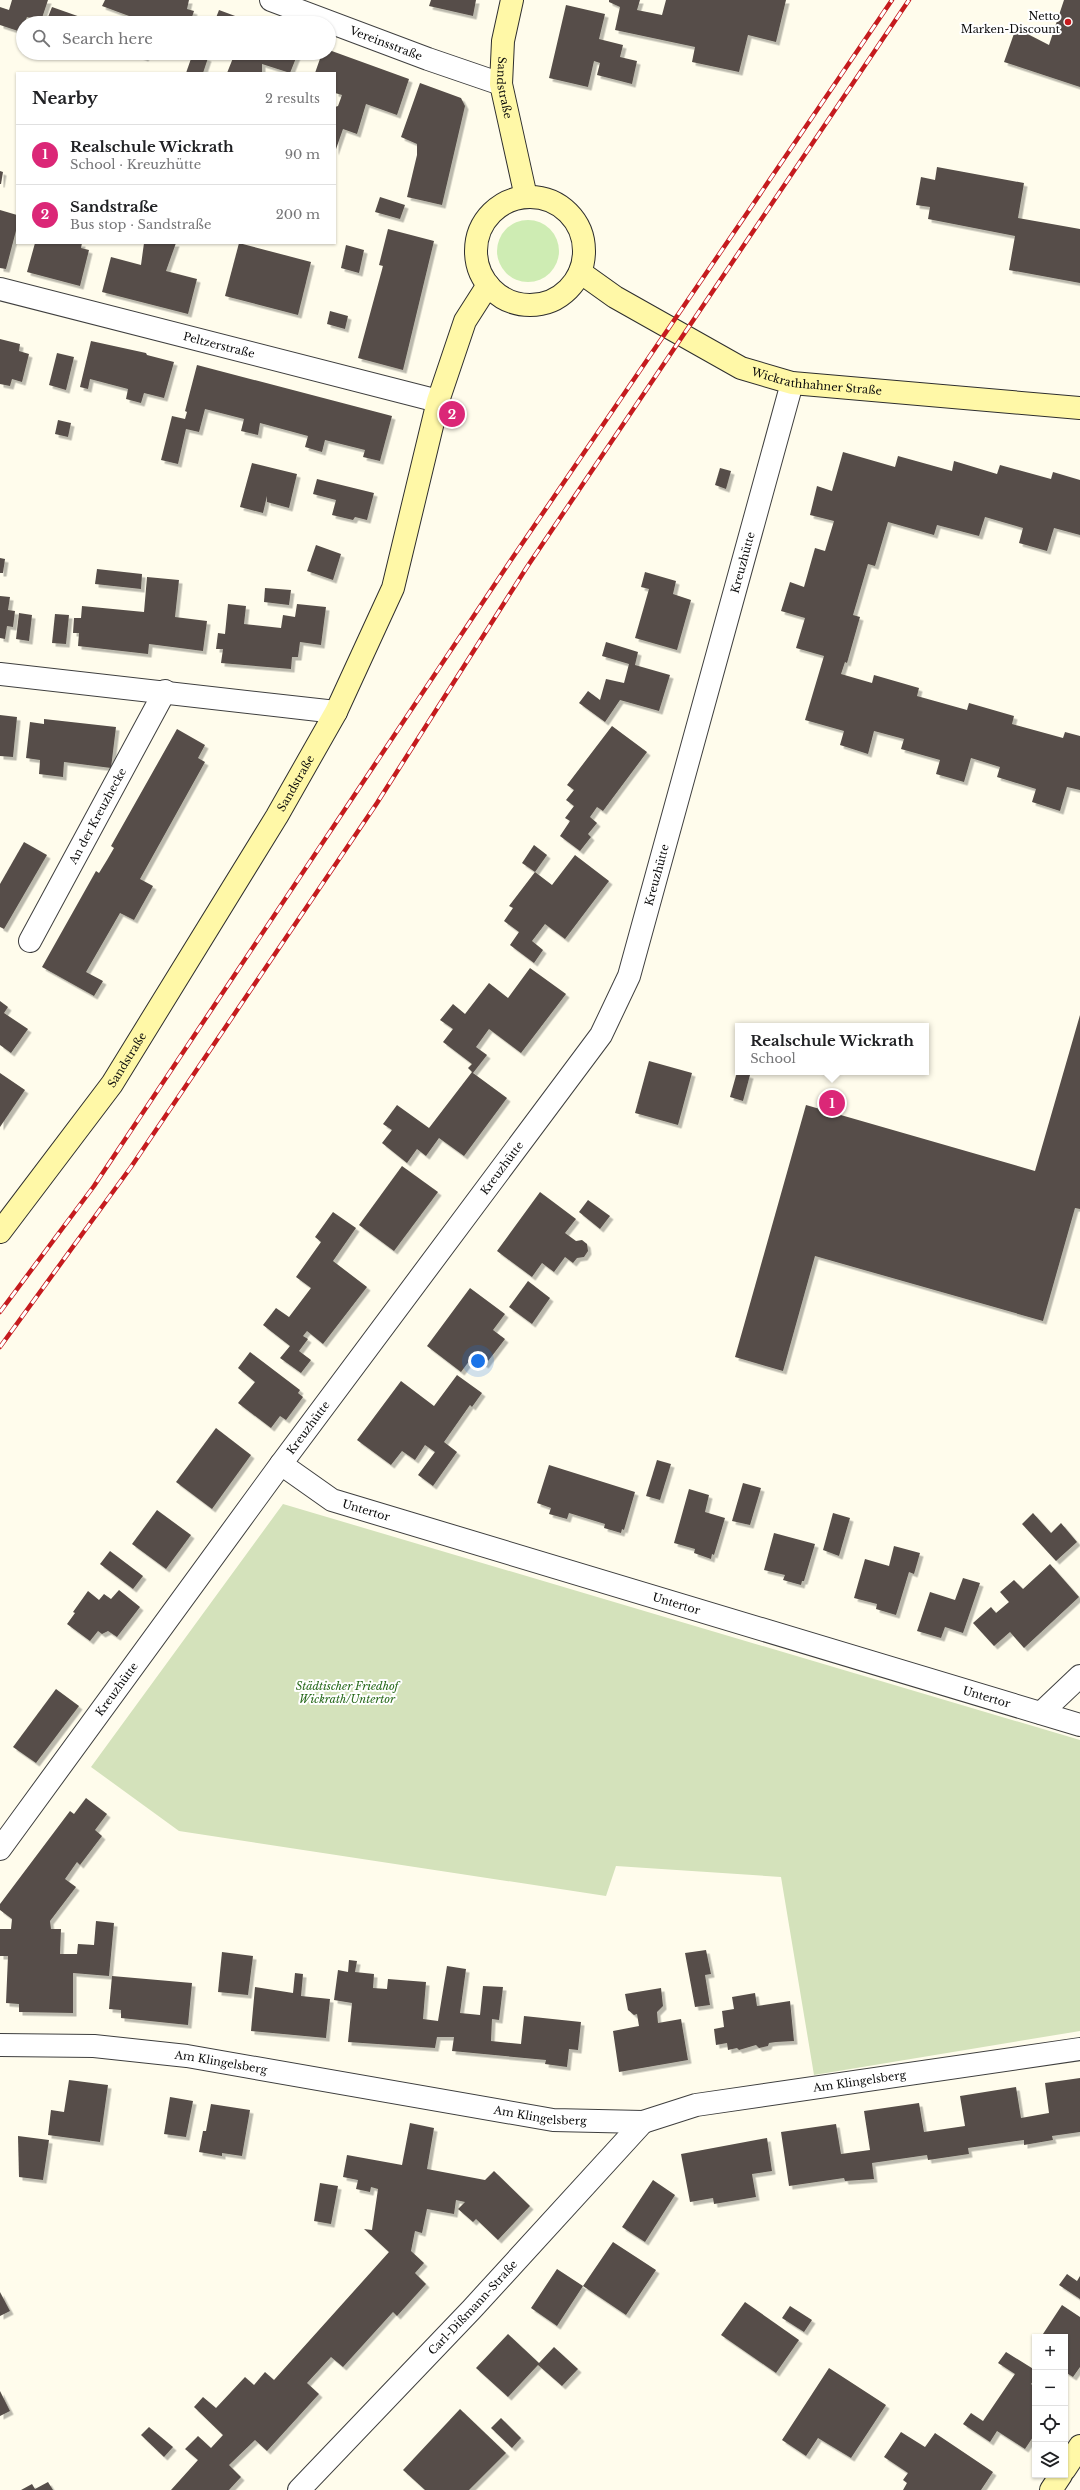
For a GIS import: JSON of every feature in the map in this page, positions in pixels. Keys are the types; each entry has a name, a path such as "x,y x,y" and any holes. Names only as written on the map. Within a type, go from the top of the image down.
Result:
{"main road":[{"name":"Sandstraße","path":"512,0 503,40 501,84 526,197"},
{"path":"526,197 548,200 567,211 579,229 584,250 580,272 563,294 538,305 510,302 488,285 478,268 476,249 480,230 491,214 507,202 526,197"},
{"name":"Wickrathhahner Straße","path":"580,272 616,297 741,368 792,383 1080,408"},
{"name":"Sandstraße","path":"0,1232 112,1084 277,816 336,712 393,588 438,401 465,321 488,285"},
{"path":"1068,2464 1080,2446"},
{"path":"1051,2490 1059,2478"}],"street":[{"name":"Vereinsstraße","path":"271,0 314,16"},
{"name":"Vereinsstraße","path":"336,24 428,59 501,84"},
{"name":"Peltzerstraße","path":"0,289 438,401"},
{"name":"Kreuzhütte","path":"0,1849 281,1464 601,1035 629,976 792,383"},
{"path":"0,674 165,691 336,712"},
{"name":"An der Kreuzhecke","path":"30,941 165,691"},
{"name":"Untertor","path":"281,1464 332,1500 1080,1725"},
{"path":"1041,1713 1080,1676"},
{"name":"Am Klingelsberg","path":"0,2045 94,2046 187,2056 553,2120 643,2122 696,2105 1080,2049"},
{"name":"Carl-Dißmann-Straße","path":"299,2490 472,2309 643,2122"}],"green space":[{"path":"528,220 545,225 550,229 554,234 559,251 554,268 550,273 545,277 528,282 511,277 506,273 502,268 497,251 502,234 506,229 511,225"},
{"name":"Städtischer Friedhof Wickrath/Untertor","path":"283,1504 1080,1740 1080,2031 814,2075 781,1877 616,1866 606,1896 179,1831 91,1767"}],"building":[{"path":"12,0 48,0 43,16 16,16 16,30 0,25 0,7 9,10"},
{"path":"105,0 189,0 187,9 194,11 192,16 129,16 102,6"},
{"path":"431,0 476,0 473,16 429,6"},
{"path":"609,0 640,0 637,10 662,15 666,0 786,0 776,42 748,35 739,72 692,62 695,47 615,30 620,7 609,2"},
{"name":"Netto Marken-Discount","path":"1064,0 1080,0 1080,87 1004,62 1016,28 1049,45"},
{"path":"566,5 605,14 599,39 623,45 620,57 637,61 632,84 597,75 600,63 594,61 588,87 549,78"},
{"path":"52,7 78,16 48,16"},
{"path":"219,10 235,16 217,16"},
{"path":"336,53 409,79 397,115 366,104 357,134 343,129 336,149 336,107 338,106 342,95 336,93 336,72 315,72 320,60 336,60"},
{"path":"191,60 207,60 203,72 186,72"},
{"path":"232,60 295,60 290,72 262,64 262,72 227,72"},
{"path":"420,83 461,98 465,106 442,205 407,197 417,155 417,144 401,137"},
{"path":"937,167 1024,183 1018,218 1080,229 1080,283 1009,270 1015,236 928,219 930,207 916,205 921,177 935,180"},
{"path":"0,171 3,172 1,184 0,184"},
{"path":"380,197 405,205 400,219 375,212"},
{"path":"0,210 16,215 16,231 6,269 0,268"},
{"path":"388,229 434,241 403,370 358,358 383,266 379,265"},
{"path":"35,244 82,244 81,248 89,250 80,286 27,272"},
{"path":"144,244 176,244 166,271 197,279 188,314 102,292 111,257 141,265"},
{"path":"239,244 311,262 298,315 225,296"},
{"path":"346,245 364,250 359,273 341,268"},
{"path":"330,311 348,316 345,329 327,324"},
{"path":"0,339 20,344 19,351 29,354 22,382 12,379 10,386 0,384"},
{"path":"91,341 146,353 147,355 174,362 164,398 144,393 141,403 126,399 128,389 90,379 88,389 80,387"},
{"path":"57,353 74,357 66,390 49,385"},
{"path":"197,365 392,416 380,461 363,457 365,450 325,440 322,452 305,447 308,436 260,423 258,435 241,431 244,419 205,409 199,432 186,429 178,464 161,460 172,416 185,419 187,412 185,411"},
{"path":"58,420 71,423 68,437 55,434"},
{"path":"843,452 895,467 898,456 952,471 954,461 997,474 1000,465 1051,479 1053,472 1080,480 1080,535 1054,528 1047,551 1019,543 1023,528 985,517 979,536 937,525 934,535 888,522 875,566 868,564 853,615 860,617 847,663 845,662 841,674 872,683 874,675 919,688 917,696 967,710 969,703 1014,716 1012,724 1063,738 1065,732 1080,736 1080,790 1067,787 1060,811 1032,802 1036,789 997,777 1000,767 971,758 964,782 936,774 940,760 901,749 904,739 874,731 868,754 840,745 844,731 805,720 824,656 796,648 805,618 781,611 790,582 804,587 815,548 825,551 834,521 810,515 817,486 832,491"},
{"path":"252,463 297,474 289,508 267,502 267,496 263,513 240,507"},
{"path":"720,468 731,471 726,489 715,485"},
{"path":"317,479 374,493 367,520 355,517 353,520 332,515 336,500 313,494"},
{"path":"316,545 341,554 333,580 307,571"},
{"path":"0,558 5,559 3,573 0,573"},
{"path":"97,569 142,574 141,589 95,584"},
{"path":"645,572 676,581 673,594 691,600 677,650 635,638 649,589 641,587"},
{"path":"147,577 179,580 175,617 207,621 203,651 149,644 148,654 78,646 79,633 73,633 74,618 81,618 82,606 144,612"},
{"path":"265,588 291,590 289,605 264,602"},
{"path":"0,596 10,597 8,610 15,611 13,627 7,626 5,639 0,638"},
{"path":"228,604 246,606 244,624 281,628 283,615 295,617 297,604 326,607 321,645 300,642 298,657 292,657 291,669 221,663 223,649 216,649 218,633 225,634"},
{"path":"19,613 32,615 29,641 16,639"},
{"path":"55,614 69,615 66,644 52,643"},
{"path":"606,642 638,652 635,665 670,675 659,711 620,700 605,722 579,703 588,691 600,700 606,679 624,683 629,664 602,656"},
{"path":"0,715 17,717 13,757 0,756"},
{"path":"44,719 116,727 111,768 64,762 63,777 39,774 40,760 26,758 30,722 44,724"},
{"path":"612,726 647,752 603,811 597,807 590,817 597,823 588,834 591,837 580,851 560,836 570,821 565,818 574,806 566,800 574,790 567,785"},
{"path":"177,729 205,745 198,758 205,762 140,879 153,886 134,920 120,913 86,972 103,981 94,996 42,967 96,871 99,873 114,848 111,846"},
{"path":"24,842 47,855 4,929 0,927 0,884"},
{"path":"534,845 547,855 535,872 522,863"},
{"path":"575,855 609,881 565,939 545,924 532,941 543,950 534,963 510,945 519,932 504,921 513,908 509,906 535,872 552,885"},
{"path":"530,968 566,994 521,1053 489,1029 476,1047 487,1055 473,1073 507,1098 464,1156 439,1138 426,1156 417,1149 407,1163 382,1143 392,1130 383,1124 397,1105 429,1128 472,1072 468,1068 472,1064 443,1042 453,1029 440,1020 453,1004 465,1014 489,983 508,998"},
{"path":"0,1001 8,1007 4,1013 28,1029 11,1053 0,1045"},
{"path":"1080,1015 1080,1209 1075,1208 1043,1321 815,1256 783,1371 735,1357 806,1105 1035,1171"},
{"path":"649,1061 692,1073 678,1125 635,1113"},
{"path":"0,1073 25,1090 0,1127"},
{"path":"736,1075 750,1075 743,1101 730,1097"},
{"path":"402,1166 438,1192 394,1251 359,1225"},
{"path":"540,1192 576,1219 565,1233 576,1241 582,1240 587,1244 588,1251 584,1257 577,1258 573,1263 565,1257 554,1272 542,1263 532,1277 497,1251"},
{"path":"588,1200 610,1216 600,1229 579,1212"},
{"path":"333,1212 356,1228 333,1261 367,1287 323,1344 307,1331 303,1336 308,1339 299,1351 311,1360 301,1373 280,1358 290,1346 263,1325 276,1308 289,1317 311,1288 296,1277 321,1242 315,1237"},
{"path":"528,1281 550,1298 532,1324 509,1307"},
{"path":"470,1288 505,1314 493,1330 505,1339 485,1365 473,1356 461,1372 427,1346"},
{"path":"250,1352 300,1390 298,1393 303,1397 286,1420 280,1416 271,1428 238,1403 255,1382 238,1368"},
{"path":"457,1375 482,1393 472,1407 470,1405 444,1442 457,1452 433,1486 418,1475 435,1452 425,1445 415,1460 402,1451 391,1465 357,1440 401,1381 434,1406"},
{"path":"216,1428 251,1455 212,1509 176,1482"},
{"path":"657,1460 671,1464 660,1500 646,1496"},
{"path":"549,1465 635,1492 624,1530 622,1529 621,1533 604,1528 605,1524 569,1513 567,1519 549,1514 551,1508 537,1503"},
{"path":"743,1483 761,1488 750,1525 732,1521"},
{"path":"689,1489 709,1495 705,1512 725,1518 714,1555 712,1554 711,1559 694,1553 695,1549 674,1543"},
{"path":"157,1510 191,1535 166,1569 132,1544"},
{"path":"833,1513 850,1518 839,1556 823,1550"},
{"path":"1033,1513 1051,1533 1061,1523 1077,1542 1056,1561 1022,1524"},
{"path":"774,1533 815,1544 804,1581 802,1581 801,1585 783,1580 785,1575 764,1570"},
{"path":"894,1546 920,1553 914,1574 909,1572 896,1615 876,1609 877,1604 854,1598 865,1559 889,1566"},
{"path":"110,1551 143,1576 133,1589 100,1564"},
{"path":"1050,1564 1079,1597 1024,1648 1010,1632 994,1646 973,1623 991,1607 996,1613 1009,1602 1000,1592 1014,1580 1023,1589"},
{"path":"963,1578 980,1583 963,1633 945,1627 941,1638 917,1631 930,1592 955,1600"},
{"path":"119,1590 140,1607 117,1637 108,1631 102,1634 98,1631 90,1641 67,1624 75,1613 73,1612 88,1591 99,1600 104,1594 111,1599"},
{"path":"56,1689 79,1706 36,1763 13,1747"},
{"path":"86,1798 107,1814 95,1830 102,1836 80,1865 77,1862 65,1879 76,1887 50,1921 51,1929 61,1929 60,1954 77,1954 78,1944 94,1945 96,1921 114,1923 109,1976 73,1973 73,2013 19,2012 19,2004 6,2003 8,1956 0,1956 0,1929 11,1929 12,1919 0,1910 0,1904 70,1811 74,1814"},
{"path":"706,1950 711,1974 705,1975 710,2005 695,2007 685,1953"},
{"path":"222,1952 253,1956 248,1995 218,1992"},
{"path":"349,1960 357,1961 355,1972 374,1974 373,1988 387,1989 388,1979 426,1982 423,2019 438,2021 447,1966 466,1969 460,2013 480,2015 483,1986 503,1987 499,2020 492,2019 491,2041 521,2044 524,2016 581,2022 578,2050 569,2049 567,2067 545,2064 546,2060 452,2051 454,2037 437,2037 435,2048 348,2042 352,2003 334,2000 338,1970 348,1972"},
{"path":"295,1973 303,1974 301,1996 330,1999 326,2038 251,2031 255,1987 293,1993"},
{"path":"112,1976 192,1983 188,2025 121,2018 121,2010 109,2009"},
{"path":"661,1988 663,2006 657,2012 658,2023 681,2019 688,2060 619,2072 613,2031 639,2026 637,2014 634,2015 628,2010 625,1994"},
{"path":"755,1993 757,2006 790,2001 794,2041 769,2043 768,2046 759,2048 756,2045 739,2050 737,2048 728,2050 727,2043 716,2045 714,2029 724,2027 722,2011 734,2009 732,1997"},
{"path":"1080,2078 1080,2132 1052,2136 1053,2140 1024,2145 1024,2140 968,2148 969,2154 928,2160 927,2155 872,2163 874,2179 845,2181 844,2178 789,2186 781,2132 836,2124 841,2154 870,2150 864,2111 919,2103 924,2132 965,2126 960,2096 1016,2087 1021,2118 1049,2113 1045,2083"},
{"path":"69,2080 108,2085 100,2142 48,2135 51,2110 64,2112"},
{"path":"170,2097 193,2101 186,2137 164,2134"},
{"path":"211,2104 250,2110 242,2156 222,2153 222,2156 199,2152 203,2131 206,2131"},
{"path":"410,2123 434,2128 427,2169 485,2180 494,2171 530,2206 498,2240 476,2219 473,2222 458,2209 465,2202 456,2200 454,2214 427,2209 422,2233 415,2231 411,2251 424,2263 415,2273 426,2284 397,2316 393,2312 343,2367 331,2357 307,2383 319,2394 267,2451 255,2440 229,2465 241,2477 229,2490 171,2490 198,2460 185,2449 198,2436 211,2448 223,2435 194,2407 203,2397 216,2408 245,2377 254,2385 265,2372 274,2380 389,2252 364,2229 372,2230 378,2189 371,2187 370,2192 356,2189 358,2180 343,2177 347,2155 402,2165"},
{"path":"18,2136 49,2140 43,2180 19,2177"},
{"path":"767,2138 772,2171 752,2174 756,2197 714,2204 713,2198 690,2202 681,2154"},
{"path":"653,2180 675,2195 645,2242 622,2227"},
{"path":"320,2183 338,2186 331,2224 314,2221"},
{"path":"613,2242 656,2270 626,2315 583,2286"},
{"path":"557,2269 583,2286 557,2326 531,2308"},
{"path":"1067,2274 1077,2281 1080,2276 1080,2299 1059,2285"},
{"path":"0,2292 10,2311 0,2316"},
{"path":"745,2302 799,2340 776,2373 721,2335"},
{"path":"1062,2305 1080,2317 1080,2367 1073,2377 1068,2374 1068,2334 1043,2334"},
{"path":"790,2306 812,2320 804,2332 782,2318"},
{"path":"508,2334 539,2363 554,2347 578,2369 562,2386 538,2365 508,2397 476,2368"},
{"path":"1006,2352 1032,2368 1032,2438 1025,2449 997,2431 990,2442 963,2424 971,2413 983,2421 1015,2374 998,2363"},
{"path":"829,2368 886,2405 851,2458 818,2438 806,2456 782,2440"},
{"path":"0,2391 10,2411 0,2416"},
{"path":"460,2409 506,2453 469,2490 425,2490 403,2470"},
{"path":"501,2418 521,2438 512,2448 491,2428"},
{"path":"149,2427 173,2447 164,2457 141,2435"},
{"path":"901,2432 925,2447 935,2433 993,2472 981,2490 903,2490 907,2483 903,2480 908,2473 884,2457"},
{"path":"48,2482 53,2490 21,2490 32,2484 35,2489"}],"railway":[{"path":"0,1312 94,1186 511,560 892,0"},
{"path":"0,1347 131,1167 377,803 527,567 909,0"}],"place":[{"name":"Netto Marken-Discount","path":"1068,22"},
{"name":"Sandstraße","path":"452,414"},
{"name":"Realschule Wickrath","path":"832,1103"}]}
